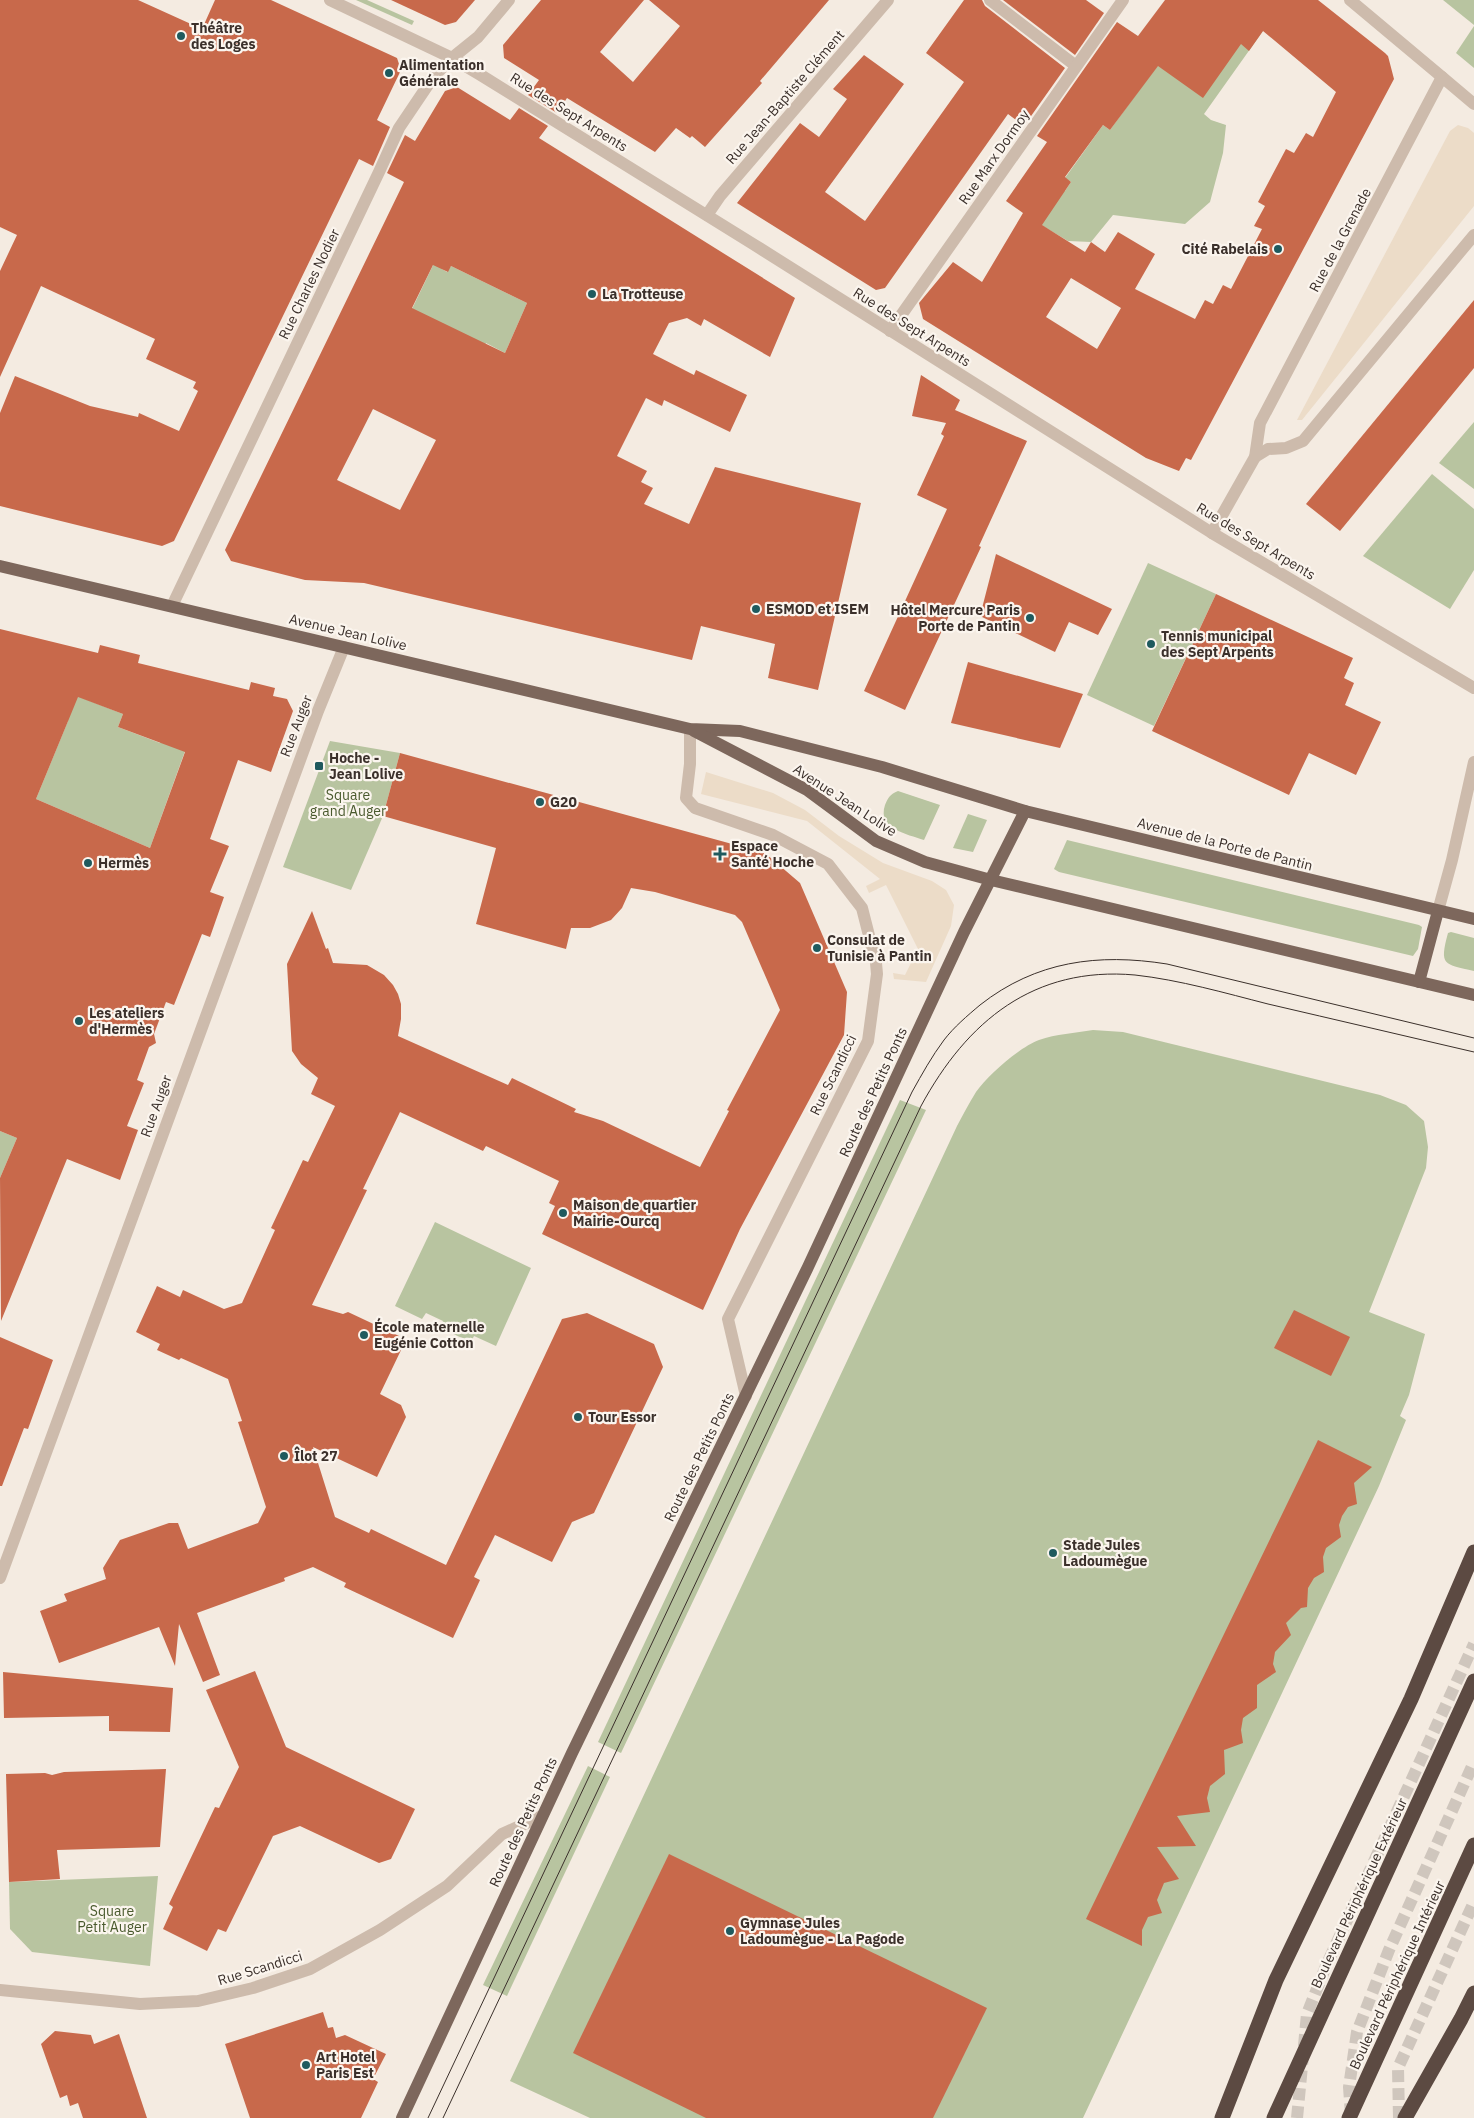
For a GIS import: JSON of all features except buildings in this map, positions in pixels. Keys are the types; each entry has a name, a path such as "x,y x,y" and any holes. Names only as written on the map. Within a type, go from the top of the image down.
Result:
{"highway":[{"path":"1222,2118 1276,1980 1411,1699 1474,1552"},
{"name":"Boulevard Périphérique Extérieur","path":"1274,2118 1474,1681"},
{"name":"Boulevard Périphérique Intérieur","path":"1349,2118 1474,1845"},
{"path":"1405,2118 1474,1993"}],"main road":[{"name":"Avenue Jean Lolive","path":"0,566 690,729 740,730 882,766 970,795"},
{"name":"Avenue Jean Lolive","path":"690,729 807,790 876,841 925,862 991,880"},
{"name":"Avenue de la Porte de Pantin","path":"970,795 1026,811 1474,919"},
{"name":"Route des Petits Ponts","path":"402,2118 542,1816 746,1396 964,932 1026,811"},
{"path":"991,880 1474,995"},
{"path":"1418,982 1438,911"}],"street":[{"name":"Rue des Sept Arpents","path":"330,0 452,58 707,215 1212,533 1474,688"},
{"name":"Rue Charles Nodier","path":"172,606 375,181 398,128 434,76 452,58 478,37 509,0"},
{"name":"Rue Jean-Baptiste Clément","path":"707,215 720,196 888,0"},
{"path":"990,0 1076,66"},
{"name":"Rue Marx Dormoy","path":"890,331 1123,0"},
{"path":"1350,0 1474,104"},
{"name":"Rue de la Grenade","path":"1212,533 1255,457 1260,423 1442,77"},
{"path":"1255,457 1268,449 1286,448 1303,441 1474,235"},
{"name":"Rue Auger","path":"0,1578 311,730 344,646"},
{"name":"Rue Scandicci","path":"690,729 690,764 686,798 695,808 773,835 828,864 862,908 878,974 868,1041 728,1319 746,1396"},
{"path":"1438,911 1452,860 1474,762"},
{"name":"Rue Scandicci","path":"0,1990 140,2004 198,2001 253,1988 310,1969 380,1930 447,1886 502,1834 542,1816"}],"green space":[{"path":"356,0 367,0 414,21 412,25"},
{"path":"1205,0 1285,0 1204,114 1211,120 1226,125 1223,153 1210,202 1185,224 1113,215 1091,242 1068,241 1036,222 1058,186 1065,191 1071,182 1065,178 1103,125 1110,130"},
{"path":"1443,0 1474,0 1474,25"},
{"path":"1474,26 1474,68 1456,53"},
{"path":"436,259 442,269 447,272 451,266 527,303 505,353 412,309"},
{"path":"1474,422 1474,489 1439,463"},
{"path":"1432,474 1474,509 1474,570 1450,609 1363,556"},
{"name":"Tennis municipal des Sept Arpents","path":"1148,563 1216,594 1154,726 1087,695"},
{"path":"34,679 123,714 118,727 160,743 165,731 189,740 150,848 36,799 68,721"},
{"name":"Square grand Auger","path":"330,741 400,753 383,816 351,890 283,867"},
{"path":"898,791 940,805 924,840 902,833 889,825 885,820 885,805 888,798"},
{"path":"968,814 987,820 973,852 953,848"},
{"path":"1067,840 1419,925 1422,927 1418,949 1413,956 1059,872 1054,869"},
{"path":"1451,932 1474,938 1474,971 1456,967 1446,962 1444,958 1445,944 1448,933"},
{"name":"Stade Jules Ladoumègue","path":"1093,1030 1123,1032 1380,1095 1406,1105 1424,1121 1428,1147 1426,1168 1369,1312 1425,1334 1409,1395 1400,1416 1406,1420 1379,1486 1083,2118 590,2118 510,2081 968,1105 981,1085 996,1070 1031,1044 1052,1036"},
{"path":"900,1100 926,1110 621,1753 598,1742"},
{"path":"0,1131 17,1138 0,1178"},
{"path":"435,1222 531,1268 496,1346 474,1336 471,1342 440,1328 443,1321 426,1313 422,1319 395,1306"},
{"path":"588,1766 610,1777 507,1996 483,1985"},
{"name":"Square Petit Auger","path":"158,1876 150,1966 32,1952 10,1929 9,1882"}],"shaded area":[{"path":"1458,125 1468,128 1474,133 1474,206 1302,420 1297,420 1450,131"},
{"path":"706,772 773,793 805,810 839,836 883,863 932,881 946,890 954,905 951,926 926,982 894,979 893,973 905,975 918,949 886,885 869,893 866,886 880,879 807,821 701,794"}],"tunnel":[{"path":"1297,2118 1307,2014 1326,1966 1474,1644"},
{"path":"1351,2115 1349,2087 1357,2032 1389,1950 1474,1762"},
{"path":"1399,2118 1398,2068 1474,1902"}],"tram line":[{"path":"428,2118 912,1092 935,1052 952,1031 980,1005 1001,990 1023,978 1069,964 1117,960 1167,964 1474,1038"},
{"path":"443,2118 921,1106 939,1076 960,1048 982,1025 1007,1005 1035,990 1065,980 1099,975 1135,975 1202,987 1474,1052"}],"place":[{"name":"Théâtre des Loges","path":"181,36"},
{"name":"Alimentation Générale","path":"389,73"},
{"name":"Cité Rabelais","path":"1278,249"},
{"name":"La Trotteuse","path":"592,294"},
{"name":"ESMOD et ISEM","path":"756,609"},
{"name":"Hôtel Mercure Paris Porte de Pantin","path":"1030,618"},
{"name":"Tennis municipal des Sept Arpents","path":"1151,644"},
{"name":"Hoche - Jean Lolive","path":"319,766"},
{"name":"G20","path":"540,802"},
{"name":"Espace Santé Hoche","path":"720,854"},
{"name":"Hermès","path":"88,863"},
{"name":"Consulat de Tunisie à Pantin","path":"817,948"},
{"name":"Les ateliers d'Hermès","path":"79,1021"},
{"name":"Maison de quartier Mairie-Ourcq","path":"563,1213"},
{"name":"École maternelle Eugénie Cotton","path":"364,1335"},
{"name":"Tour Essor","path":"578,1417"},
{"name":"Îlot 27","path":"284,1456"},
{"name":"Stade Jules Ladoumègue","path":"1053,1553"},
{"name":"Gymnase Jules Ladoumègue - La Pagode","path":"730,1931"},
{"name":"Art Hotel Paris Est","path":"306,2065"}]}
